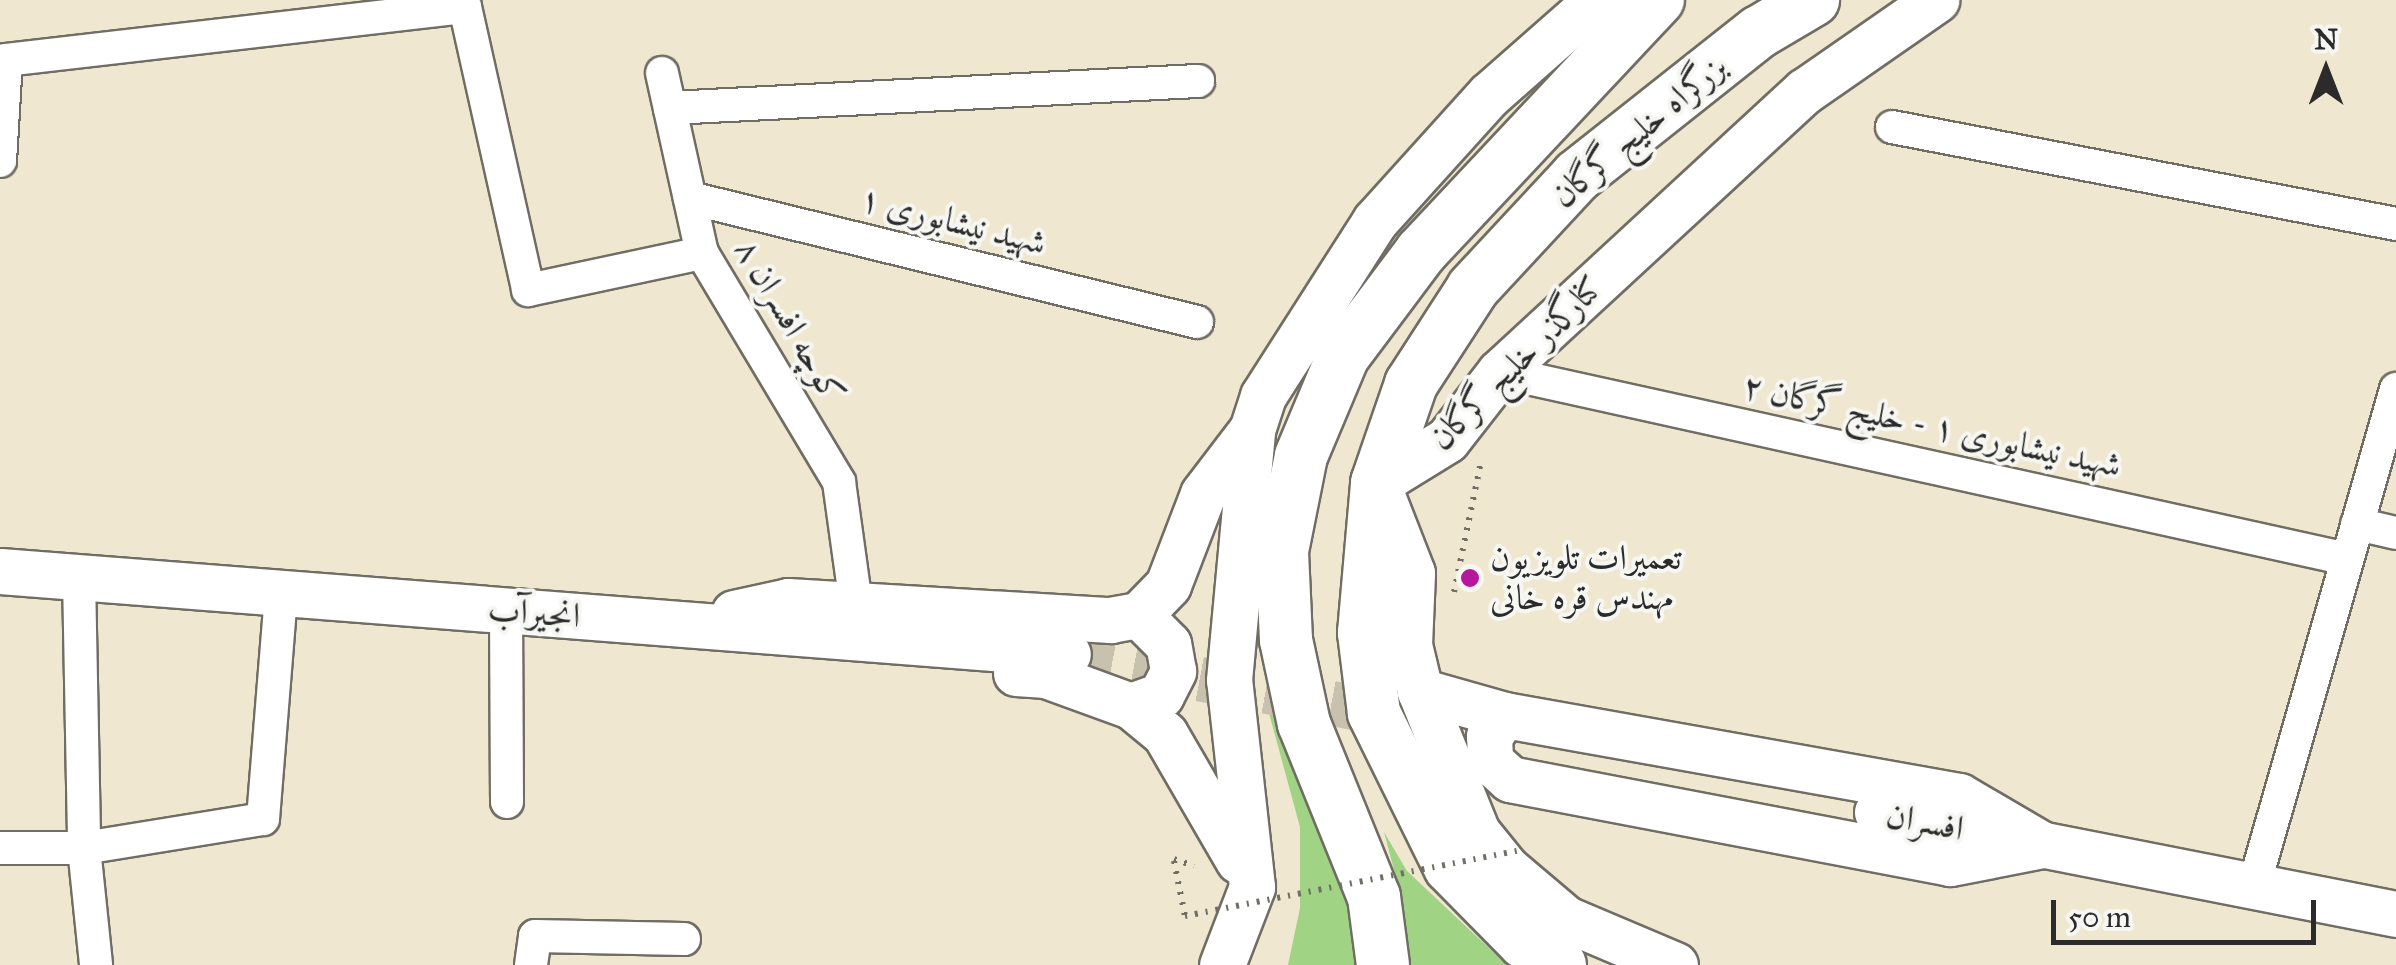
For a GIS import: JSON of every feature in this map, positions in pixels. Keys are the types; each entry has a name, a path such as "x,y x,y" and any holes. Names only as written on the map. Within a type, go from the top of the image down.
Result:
{"highway":[{"name":"بزرگراه خلیج گرگان","path":"1383,965 1374,897 1304,724 1286,640 1282,552 1301,456 1343,356 1421,252 1658,0"},
{"name":"بزرگراه خلیج گرگان","path":"1560,965 1524,942 1450,866 1374,713 1364,633 1377,483 1411,384 1473,288 1577,176 1759,32 1813,0"}],"main road":[{"path":"683,624 788,601 1110,620 1139,615 1168,585 1203,494 1252,430 1296,340 1375,221 1489,95 1581,14 1608,0"},
{"name":"کنارگذر خلیج گرگان","path":"1377,483 1447,440 1500,372 1805,91 1936,0"},
{"path":"1222,965 1252,886 1229,680 1252,430"},
{"path":"1377,483 1412,573 1409,645 1420,691 1460,798 1506,868 1566,920 1675,965"},
{"name":"انجیرآب","path":"0,572 1068,654"},
{"path":"1130,706 1161,695 1173,672 1168,644 1139,615"},
{"path":"683,624 792,653 1046,676 1130,706 1164,734 1197,780 1252,886"},
{"name":"افسران","path":"1420,691 1483,726 2043,845 2396,914"}],"street":[{"path":"0,161 6,60 465,7 528,290 702,253"},
{"name":"کوچه افسران ۸","path":"662,73 702,253 839,482 856,605"},
{"path":"670,108 1198,81"},
{"path":"1892,126 2396,224"},
{"name":"شهید نیشابوری ۱","path":"690,198 1197,322"},
{"name":"شهید نیشابوری ۱ - خلیج گرگان ۲","path":"1500,372 2348,559"},
{"path":"2254,886 2396,389"},
{"path":"2358,524 2396,534"},
{"path":"78,577 84,848 96,965"},
{"path":"0,848 84,848 263,819 281,593"},
{"path":"506,610 507,802"},
{"path":"532,965 535,936 684,940"}],"path":[{"path":"1453,598 1484,447"},
{"path":"1174,860 1186,916 1518,851"}],"green space":[{"path":"1269,713 1278,716 1358,919 1357,965 1288,965 1300,908 1300,827"},
{"path":"1384,832 1407,871 1507,965 1407,965 1404,908"}],"tunnel":[{"path":"1068,654 1408,717"}],"place":[{"name":"تعمیرات تلویزیون مهندس قره خانی","path":"1470,578"}]}
